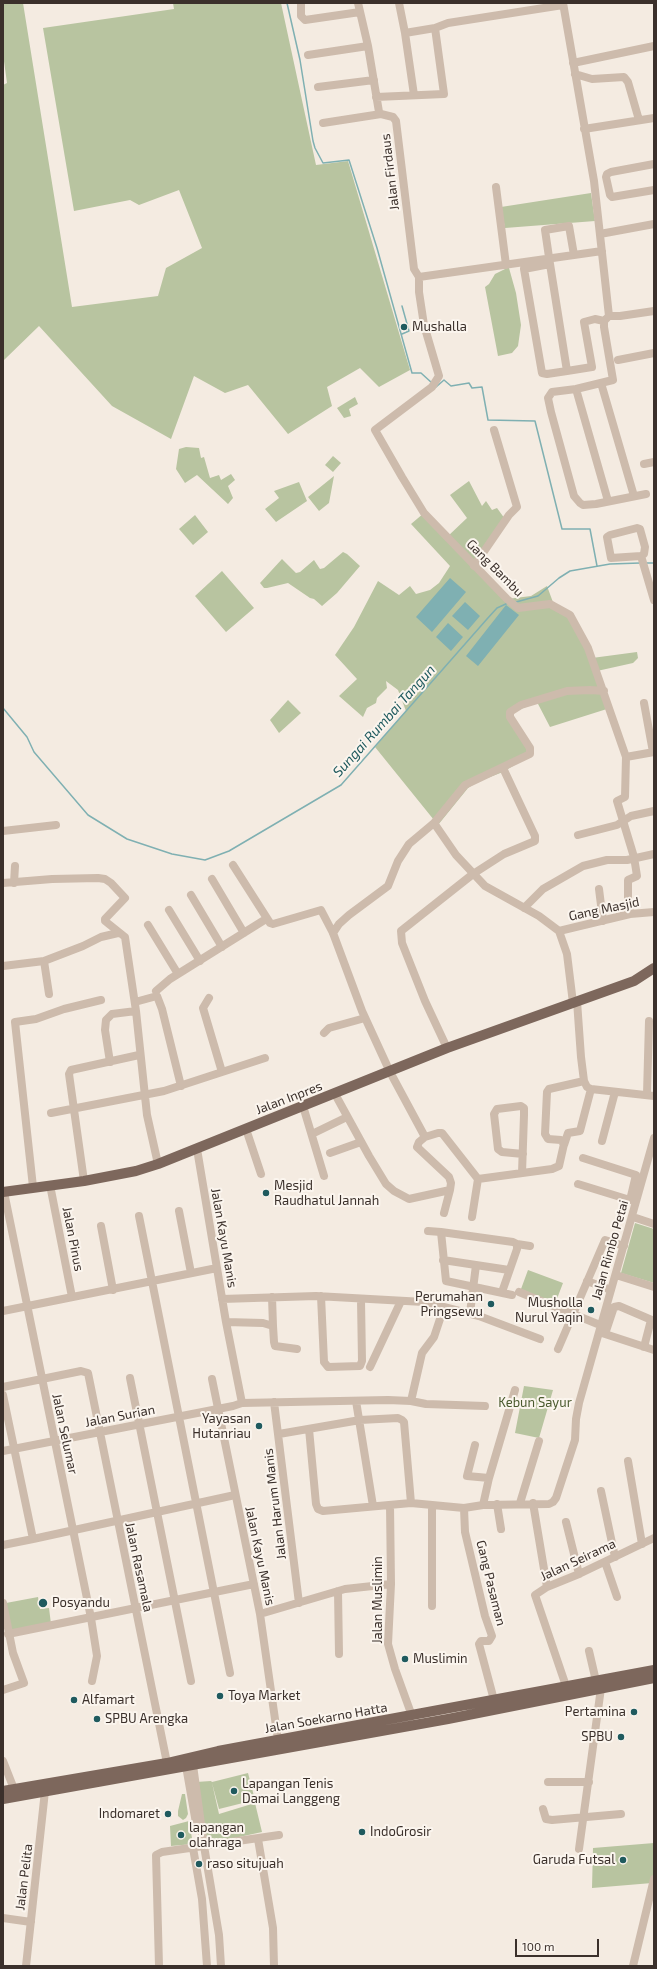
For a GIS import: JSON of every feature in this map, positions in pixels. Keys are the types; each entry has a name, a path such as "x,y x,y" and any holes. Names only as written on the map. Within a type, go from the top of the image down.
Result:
{"main road":[{"name":"Jalan Inpres","path":"4,1192 84,1181 158,1164 447,1048 634,981 654,968"},
{"name":"Jalan Soekarno Hatta","path":"3,1791 168,1762 278,1740 412,1716 448,1713 494,1700 566,1686 598,1685 654,1670"},
{"name":"Jalan Soekarno Hatta","path":"3,1799 189,1766 448,1713 598,1685 654,1678"}],"street":[{"path":"301,3 301,16 305,20 360,12"},
{"path":"323,123 381,114 376,96 368,46 358,3"},
{"path":"399,3 414,95"},
{"path":"405,33 435,28 448,23 563,4 594,181 602,251 613,380 576,389 552,392 548,398 574,496 583,505 646,494"},
{"path":"376,96 444,94 435,28"},
{"path":"308,54 368,46"},
{"path":"573,63 654,46"},
{"path":"575,74 592,79 624,76 628,82 639,120"},
{"path":"318,87 374,80"},
{"name":"Jalan Firdaus","path":"375,430 434,385 439,376 424,325 419,292 419,278 414,269 396,121 393,116 381,114"},
{"path":"584,129 654,118"},
{"path":"654,164 611,172 607,174 606,177 610,195 612,197 654,190"},
{"path":"496,188 506,265"},
{"path":"600,234 654,224"},
{"path":"567,371 545,230 569,226 574,255"},
{"path":"602,251 574,255 524,269 542,373 546,374 592,367 584,322 595,319 607,319 654,311"},
{"path":"419,278 506,265 549,261"},
{"path":"618,360 654,353"},
{"path":"601,384 634,496"},
{"path":"576,389 608,501"},
{"name":"Gang Bambu","path":"375,430 424,513 507,599 518,608 550,604 570,615 588,648 626,757 625,797 617,801 622,823"},
{"path":"474,566 509,515 517,507 494,430"},
{"path":"644,464 654,462"},
{"path":"642,560 611,558 607,537 637,528 640,529 645,547 642,560 654,600"},
{"path":"334,933 339,924 349,915 388,886 398,861 410,844 434,823 465,785 476,778 503,768 530,754 531,751 510,717 510,712 527,702 567,692 590,690 604,691"},
{"path":"626,757 654,752 644,703"},
{"path":"447,1048 425,1001 402,943 401,931 473,874 504,854 531,844 536,839 503,768"},
{"path":"578,835 622,823 631,816 654,811"},
{"path":"434,823 456,855 485,886 544,919 560,932 567,954 575,1002 584,1081 591,1089 651,1095 649,1021"},
{"path":"622,823 634,857 637,876 628,880 630,914"},
{"path":"3,831 56,825"},
{"path":"524,908 543,889 583,866 607,860 624,860 654,854"},
{"path":"233,865 266,919 274,924 321,910 334,933 365,1018 390,1072 425,1137"},
{"path":"14,883 15,866"},
{"path":"3,883 52,879 105,879 111,883 125,898 105,919 106,923 125,937 136,1011 144,1096 158,1164"},
{"path":"212,879 244,933"},
{"path":"599,889 603,921"},
{"path":"191,895 222,947"},
{"path":"169,910 200,961"},
{"name":"Gang Masjid","path":"560,932 630,914 654,912"},
{"path":"156,991 160,986 178,974 266,919"},
{"path":"148,925 178,974"},
{"path":"3,966 44,961 83,946 101,937 118,933"},
{"path":"44,961 49,994"},
{"path":"134,1002 157,996 162,1009 180,1086"},
{"path":"209,998 203,1008 222,1072"},
{"path":"33,1187 15,1022 36,1019 64,1009 101,1000"},
{"path":"110,1062 105,1030 106,1020 112,1014 136,1011"},
{"path":"324,1033 329,1028 365,1018"},
{"path":"84,1181 69,1078 71,1070 139,1055"},
{"path":"51,1113 144,1096 180,1086 265,1058"},
{"path":"564,1144 561,1140 548,1139 545,1137 547,1092 549,1089 584,1081"},
{"path":"478,1179 559,1166 568,1133 580,1130 591,1089"},
{"path":"602,1141 615,1092"},
{"path":"335,1094 386,1184 394,1192 409,1199 450,1190"},
{"path":"303,1106 324,1176"},
{"path":"522,1173 523,1154 524,1108 521,1106 497,1109 494,1114 498,1149 502,1152 523,1154"},
{"path":"312,1134 347,1117"},
{"path":"246,1129 261,1174"},
{"path":"444,1213 451,1183 449,1177 418,1147 419,1142 425,1137 438,1133 442,1133 478,1179 472,1217"},
{"name":"Jalan Rimbo Petai","path":"309,1429 316,1504 318,1509 323,1511 411,1503 464,1508 497,1504 549,1504 556,1498 575,1440 576,1419 579,1403 602,1330 633,1217 636,1193 654,1139"},
{"path":"330,1154 361,1142"},
{"name":"Jalan Kayu Manis","path":"196,1149 226,1322 242,1403"},
{"path":"578,1184 630,1200 636,1193 636,1174 583,1158"},
{"name":"Jalan Pinus","path":"50,1185 72,1298"},
{"name":"Jalan Selumar","path":"4,1192 91,1618 96,1656 92,1681"},
{"path":"179,1211 191,1273"},
{"path":"139,1216 230,1673"},
{"path":"633,1217 654,1224"},
{"path":"101,1226 113,1290"},
{"path":"428,1231 513,1242 516,1244 530,1246"},
{"path":"441,1232 446,1281 502,1292 515,1293 572,1314 602,1330 654,1350"},
{"path":"558,1349 604,1240 624,1246"},
{"path":"502,1292 516,1244"},
{"path":"443,1260 509,1270"},
{"path":"470,1313 476,1265"},
{"path":"3,1311 217,1268"},
{"path":"616,1275 654,1287"},
{"path":"587,1281 612,1290"},
{"path":"222,1299 321,1296 361,1300 424,1302 470,1313 540,1339"},
{"path":"321,1296 324,1362 328,1367 360,1366 362,1361 361,1300"},
{"path":"272,1297 274,1342 276,1346 297,1349"},
{"path":"370,1367 401,1301"},
{"path":"602,1330 614,1308 619,1306 652,1321 644,1347"},
{"path":"411,1401 422,1353 434,1337 444,1307"},
{"path":"226,1322 263,1323 273,1326"},
{"name":"Jalan Rasamala","path":"41,1379 81,1371 88,1373 117,1521 168,1762"},
{"path":"130,1378 176,1600 191,1681"},
{"path":"3,1387 41,1379"},
{"name":"Jalan Kayu Manis","path":"212,1379 260,1614 278,1740"},
{"path":"483,1505 488,1478 516,1390"},
{"path":"3,1395 33,1539"},
{"path":"356,1401 373,1506"},
{"name":"Jalan Surian","path":"3,1451 54,1442 242,1403 411,1401 426,1404 485,1406"},
{"name":"Jalan Harum Manis","path":"274,1402 299,1603"},
{"path":"279,1434 360,1420 398,1418 404,1422 411,1503"},
{"path":"520,1503 539,1441"},
{"path":"475,1445 467,1476 488,1478"},
{"path":"628,1461 642,1544"},
{"path":"602,1491 615,1557"},
{"path":"3,1545 235,1495"},
{"path":"497,1504 501,1529"},
{"path":"533,1504 547,1586"},
{"name":"Jalan Muslimin","path":"390,1505 391,1584 388,1644 395,1669 412,1716"},
{"path":"432,1505 432,1606"},
{"name":"Gang Pasaman","path":"464,1508 465,1532 485,1616 492,1636 489,1641 481,1641 479,1644 494,1700"},
{"path":"566,1522 579,1574"},
{"name":"Jalan Seirama","path":"566,1686 535,1595 547,1586 579,1574 654,1538"},
{"path":"604,1562 617,1597"},
{"path":"8,1634 254,1584"},
{"path":"260,1614 338,1591 391,1584"},
{"path":"338,1591 339,1654"},
{"path":"3,1603 8,1634 16,1663 24,1683 3,1690"},
{"path":"579,1849 589,1782 598,1685 589,1651"},
{"path":"3,1761 14,1789"},
{"path":"189,1766 199,1847 214,1938 215,1966"},
{"path":"548,1782 589,1782"},
{"name":"Jalan Pelita","path":"26,1966 45,1791"},
{"path":"543,1809 546,1819 552,1820 584,1816 621,1814"},
{"path":"159,1966 156,1855 162,1852 279,1835"},
{"path":"258,1839 273,1928 274,1966"},
{"path":"633,1966 653,1888 654,1878"},
{"path":"207,1966 206,1938 209,1904"},
{"path":"209,1904 219,1935 221,1966"},
{"path":"3,1918 31,1922"},
{"path":"206,1938 214,1938"}],"green space":[{"path":"3,3 23,3 72,307 158,296 166,268 202,248 179,190 139,205 130,200 74,211 43,28 174,9 173,3 281,3 316,165 348,161 410,370 379,387 360,368 327,387 332,406 288,434 248,385 225,393 194,376 171,439 112,406 39,326 3,361 3,85 7,83 3,54"},
{"path":"591,193 595,221 505,228 501,207"},
{"path":"509,268 516,293 521,325 518,346 512,353 498,356 485,287 489,284 495,274"},
{"path":"355,397 358,404 349,409 351,416 344,418 337,408"},
{"path":"186,447 199,448 201,458 204,457 210,478 219,475 221,480 231,474 235,480 228,486 233,498 228,504 197,475 185,483 176,469 179,449"},
{"path":"333,456 341,463 333,472 325,465"},
{"path":"334,476 329,503 319,511 308,497"},
{"path":"469,481 482,506 486,501 492,510 497,508 505,519 474,566 507,599 531,596 547,586 554,605 570,615 592,658 637,652 638,658 633,663 597,671 610,708 550,727 537,702 510,714 531,755 503,772 477,782 468,788 438,825 375,747 406,711 398,690 386,681 387,688 377,698 376,703 367,708 363,717 339,696 357,679 335,655 354,627 378,581 399,595 410,586 416,594 430,590 439,583 450,566 411,524 424,513 447,537 467,518 450,495"},
{"path":"299,482 307,501 276,522 265,509 279,498 274,491"},
{"path":"195,515 208,532 193,545 179,529"},
{"path":"343,552 360,566 337,593 322,606 314,599 310,598 288,583 264,588 260,583 282,559 296,573 300,572 314,560 320,569 324,568"},
{"path":"222,571 254,608 226,632 195,596"},
{"path":"288,700 301,713 279,733 270,720"},
{"path":"635,1223 654,1229 654,1283 621,1273"},
{"path":"528,1270 563,1283 555,1304 521,1289"},
{"name":"Kebun Sayur","path":"524,1386 553,1390 539,1438 515,1433"},
{"path":"38,1597 40,1609 49,1608 51,1624 11,1631 6,1603"},
{"path":"248,1773 255,1800 219,1809 212,1783 219,1814 255,1803 262,1832 207,1844 196,1782 212,1782"},
{"path":"182,1794 185,1794 188,1814 183,1820 178,1816"},
{"name":"lapangan olahraga","path":"189,1821 193,1844 171,1846 170,1826"},
{"name":"Garuda Futsal","path":"654,1843 654,1873 652,1883 592,1888 593,1848"}],"water":[{"path":"450,578 466,592 432,632 416,617"},
{"path":"465,602 480,616 468,630 452,616"},
{"path":"506,605 519,615 478,666 466,656"},
{"path":"448,623 463,637 451,651 436,637"}],"waterway":[{"path":"287,3 300,60 315,148 323,163 349,160 377,248 412,373 421,373 432,383"},
{"path":"402,306 409,331 402,334"},
{"path":"436,387 444,380 451,386 469,383 472,388 482,387 488,420 535,421 562,529 590,529 597,566"},
{"name":"Sungai Rumbai Tangun","path":"516,602 538,596 559,578 570,571 610,564 640,563"},
{"name":"Sungai Rumbai Tangun","path":"645,563 654,563"},
{"name":"Sungai Rumbai Tangun","path":"3,708 27,737 34,752 88,815 127,839 172,854 205,860 229,851 341,785 497,608 508,603"}],"place":[{"name":"Mushalla","path":"404,327"},
{"name":"Mesjid Raudhatul Jannah","path":"266,1193"},
{"name":"Perumahan Pringsewu","path":"491,1304"},
{"name":"Musholla Nurul Yaqin","path":"591,1310"},
{"name":"Yayasan Hutanriau","path":"259,1426"},
{"name":"Posyandu","path":"43,1603"},
{"name":"Muslimin","path":"405,1659"},
{"name":"Toya Market","path":"220,1696"},
{"name":"Alfamart","path":"74,1700"},
{"name":"Pertamina","path":"634,1712"},
{"name":"SPBU Arengka","path":"97,1719"},
{"name":"SPBU","path":"621,1737"},
{"name":"Lapangan Tenis Damai Langgeng","path":"234,1791"},
{"name":"Indomaret","path":"168,1814"},
{"name":"IndoGrosir","path":"362,1832"},
{"name":"lapangan olahraga","path":"181,1835"},
{"name":"Garuda Futsal","path":"623,1860"},
{"name":"raso situjuah","path":"199,1864"}]}
